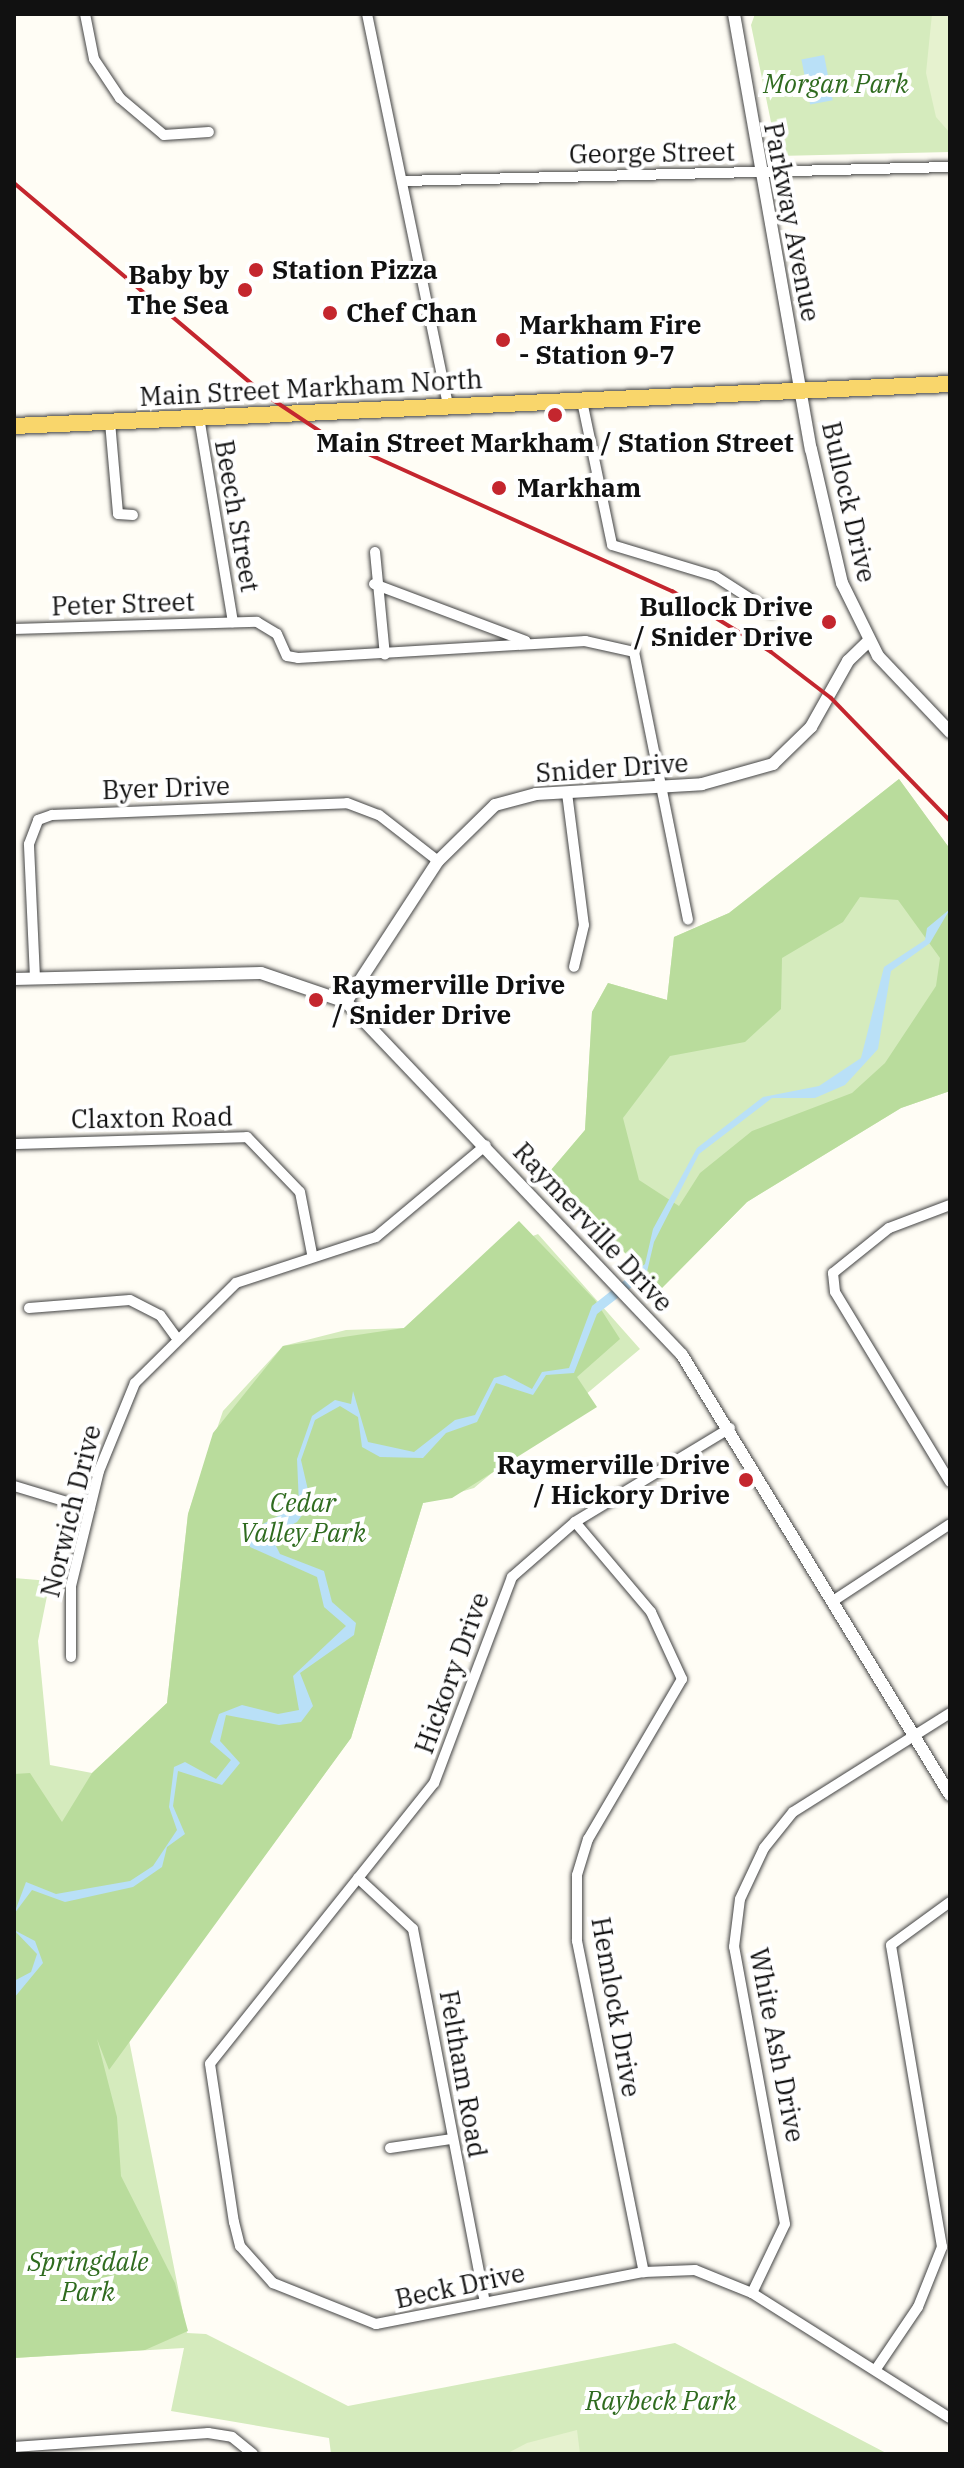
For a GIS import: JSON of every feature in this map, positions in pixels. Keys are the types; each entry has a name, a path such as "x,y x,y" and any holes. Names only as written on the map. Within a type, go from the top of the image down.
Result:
{"main road":[{"name":"Main Street Markham North","path":"14,426 950,384"}],"street":[{"path":"85,14 94,59 120,98 164,135 209,132"},
{"path":"367,14 448,405"},
{"name":"Parkway Avenue","path":"734,14 802,391"},
{"name":"George Street","path":"403,181 950,167"},
{"name":"Bullock Drive","path":"802,391 836,562 869,641 950,732"},
{"path":"582,401 612,545 715,576 771,612"},
{"name":"Beech Street","path":"199,417 233,622"},
{"path":"110,422 118,514 133,515"},
{"path":"375,552 374,584 385,655 528,642 585,641 634,652 664,788 688,920"},
{"path":"374,584 528,642"},
{"name":"Peter Street","path":"14,629 233,622 270,627 287,656 385,655"},
{"name":"Snider Drive","path":"346,1002 438,861 495,805 567,793 664,788 721,781 773,764 811,727 848,661 869,641"},
{"path":"567,793 584,925 574,967"},
{"name":"Byer Drive","path":"35,978 29,844 38,820 52,815 347,803 379,815 438,861"},
{"name":"Raymerville Drive","path":"14,979 261,973 346,1002 486,1145 682,1355 730,1428 950,1795"},
{"name":"Claxton Road","path":"14,1144 247,1137 300,1192 312,1254"},
{"name":"Norwich Drive","path":"71,1657 67,1619 90,1509 125,1401 175,1336 236,1283 312,1254 376,1237 486,1145"},
{"path":"950,1205 889,1228 833,1273 835,1292 950,1482"},
{"path":"29,1308 130,1300 160,1315 175,1336"},
{"name":"Hickory Drive","path":"358,1878 441,1769 512,1577 575,1522 730,1428"},
{"path":"14,1486 90,1509"},
{"name":"Hemlock Drive","path":"575,1522 651,1612 682,1679 588,1839 577,1875 577,1941 644,2272"},
{"path":"833,1601 950,1524"},
{"name":"White Ash Drive","path":"752,2293 781,2242 784,2203 734,1947 740,1899 764,1848 793,1812 950,1713"},
{"name":"Feltham Road","path":"358,1878 413,1929 485,2302"},
{"name":"Beck Drive","path":"358,1878 210,2064 240,2246 273,2283 376,2324 644,2272 695,2270 752,2293 950,2418"},
{"path":"876,2369 918,2307 942,2247 891,1945 950,1902"},
{"path":"390,2148 452,2139"},
{"path":"14,2447 208,2433 232,2437 253,2454"}],"green space":[{"name":"Morgan Park","path":"755,14 950,14 950,152 778,156 751,25"},
{"path":"932,14 950,14 950,133 936,117 926,73"},
{"path":"899,779 950,849 950,1091 901,1108 747,1202 659,1291 551,1170 585,1130 592,1012 608,983 667,1000 674,937 729,913"},
{"path":"899,779 950,849 950,1091 901,1108 747,1202 659,1291 551,1170 585,1130 592,1012 608,983 667,1000 674,937 729,913","holes":["860,897 898,900 940,958 936,986 885,1063 852,1093 752,1131 700,1173 679,1206 639,1180 623,1118 670,1056 745,1042 781,1009 782,958 843,922"]},
{"name":"Cedar Valley Park","path":"519,1221 595,1300 620,1339 577,1377 597,1407 452,1498 423,1503 351,1738 109,2070 97,2039 117,2117 121,2176 175,2283 188,2331 145,2350 14,2358 14,1774 30,1773 62,1822 92,1773 167,1703 188,1514 213,1433 283,1346 404,1328"},
{"path":"538,1234 640,1349 474,1488 423,1503 351,1738 129,2040 187,2333 206,2334 348,2406 675,2343 888,2454 331,2454 329,2438 171,2411 184,2348 14,2358 14,1578 50,1581 38,1641 50,1765 92,1773 167,1703 188,1514 223,1411 283,1346 346,1330 404,1328 489,1253"},
{"path":"577,2430 580,2454 506,2454 527,2443"}],"water":[{"path":"824,55 833,100 810,105 801,59"},
{"path":"950,909 930,943 891,971 878,1049 845,1085 815,1098 772,1098 699,1154 654,1242 646,1276 597,1314 574,1373 546,1375 533,1395 496,1383 477,1422 446,1433 423,1458 380,1457 362,1447 358,1417 340,1406 315,1420 301,1460 311,1503 297,1522 271,1536 280,1554 324,1571 332,1602 356,1623 354,1635 300,1673 313,1706 301,1722 279,1725 226,1715 220,1741 240,1763 222,1785 178,1771 173,1806 185,1834 167,1847 162,1867 133,1887 65,1902 32,1890 14,1914 26,1882 56,1894 130,1881 153,1866 177,1830 169,1807 174,1767 185,1762 216,1779 231,1760 210,1742 219,1714 242,1705 278,1714 299,1710 293,1676 346,1626 324,1607 317,1577 250,1547 248,1532 299,1505 297,1459 312,1416 335,1400 351,1404 353,1391 368,1442 414,1452 455,1420 475,1415 494,1378 505,1375 532,1389 542,1372 569,1368 592,1306 645,1264 653,1229 697,1148 763,1097 819,1086 861,1058 884,967 925,940 927,928"},
{"path":"14,1930 35,1941 43,1963 14,1998 14,1981 31,1972 37,1954"}],"railway":[{"path":"14,183 261,392 324,434 672,591 771,652 831,698 950,821"}],"place":[{"name":"Station Pizza","path":"256,270"},
{"name":"Baby by The Sea","path":"245,290"},
{"name":"Chef Chan","path":"330,313"},
{"name":"Markham Fire - Station 9-7","path":"503,340"},
{"name":"Main Street Markham / Station Street","path":"555,415"},
{"name":"Markham","path":"499,488"},
{"name":"Bullock Drive / Snider Drive","path":"829,622"},
{"name":"Raymerville Drive / Snider Drive","path":"316,1000"},
{"name":"Raymerville Drive / Hickory Drive","path":"746,1480"}],"park label":[{"name":"Springdale Park","path":"88,2277"},
{"name":"Raybeck Park","path":"661,2401"}]}
